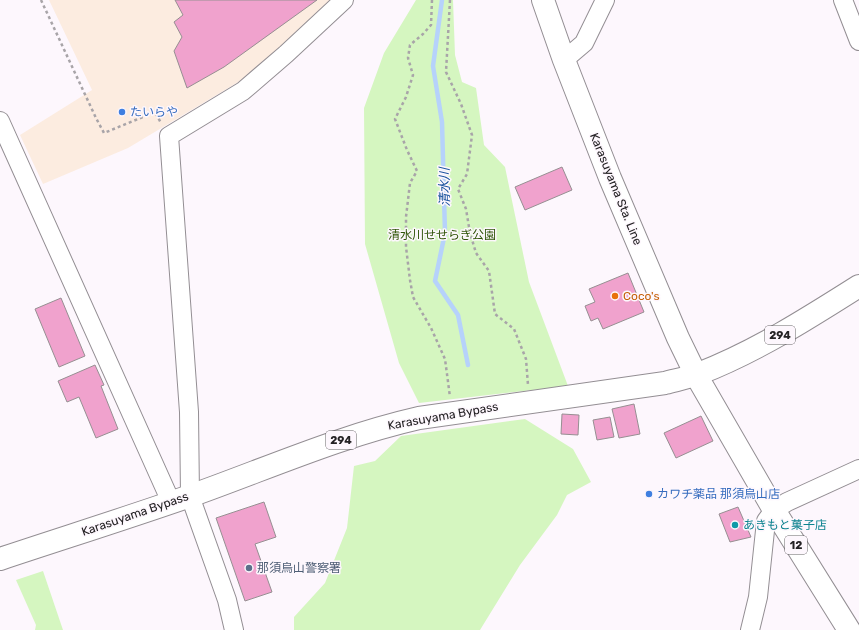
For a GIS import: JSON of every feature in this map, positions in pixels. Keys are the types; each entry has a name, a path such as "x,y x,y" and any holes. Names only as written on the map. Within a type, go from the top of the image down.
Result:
{"main road":[{"name":"Karasuyama Sta. Line","path":"543,0 564,60 610,178 678,338 696,375"},
{"name":"Karasuyama Bypass","path":"0,559 181,499 356,434 384,426 419,418 665,383 696,375 754,349 859,286"},
{"name":"12","path":"696,375 774,510 849,630"}],"street":[{"path":"181,499 190,412 169,136 243,91 286,54 344,0"},
{"path":"564,60 584,43 605,0"},
{"path":"843,0 859,41"},
{"path":"0,120 181,499 227,600 234,630"},
{"path":"750,630 758,597 766,521 774,510 787,502 859,469"}],"path":[{"path":"41,0 104,133 155,112 169,136"},
{"path":"432,0 431,24 423,34 410,45 408,58 413,75 406,97 395,119 406,150 417,171 410,183 406,217 406,247 413,297 431,328 445,359 452,413"},
{"path":"450,0 446,72 461,104 472,135 467,174 458,189 466,209 470,233 476,253 489,271 495,314 514,329 526,359 530,403"}],"shaded area":[{"name":"たいらや","path":"49,0 331,0 283,48 240,81 128,148 43,184 20,135 92,90"}],"green space":[{"name":"清水川せせらぎ公園","path":"416,0 453,0 455,55 462,82 476,88 484,145 505,167 529,282 568,386 419,403 399,363 365,244 364,108 384,53"},
{"path":"525,419 573,449 591,482 567,495 557,515 520,565 480,630 294,630 294,617 325,583 347,528 354,466 375,461 401,436"},
{"path":"43,571 63,630 35,630 36,625 16,580"}],"building":[{"path":"175,0 317,0 224,67 187,88 174,51 182,37 174,22 183,15"},
{"path":"562,167 572,190 525,210 515,187"},
{"name":"Coco's","path":"628,273 644,312 603,329 598,318 591,321 585,306 595,302 589,289"},
{"path":"61,298 85,356 59,367 35,309"},
{"path":"95,365 104,385 101,386 118,429 96,438 79,397 67,402 58,381"},
{"path":"634,404 640,434 619,438 612,409"},
{"path":"562,414 579,415 578,435 561,434"},
{"path":"701,416 713,441 676,458 664,433"},
{"path":"610,417 614,437 597,440 593,420"},
{"name":"那須烏山警察署","path":"264,502 276,537 255,544 272,592 245,601 216,518"},
{"name":"あきもと菓子店","path":"738,507 751,537 730,542 719,514"}],"waterway":[{"name":"清水川","path":"442,0 433,66 442,122 445,233 435,281 458,315 468,365"}],"place":[{"name":"たいらや","path":"122,112"},
{"name":"Coco's","path":"615,296"},
{"name":"カワチ薬品 那須烏山店","path":"649,494"},
{"name":"あきもと菓子店","path":"735,525"},
{"name":"那須烏山警察署","path":"249,568"}]}
